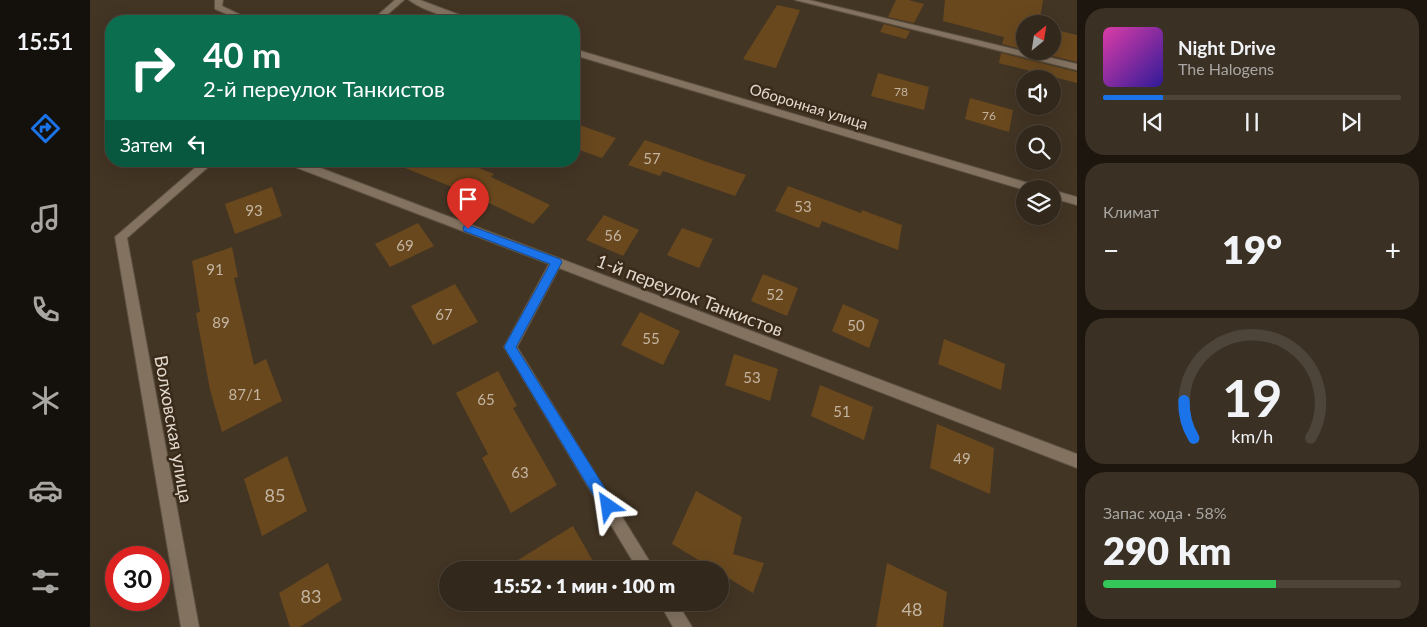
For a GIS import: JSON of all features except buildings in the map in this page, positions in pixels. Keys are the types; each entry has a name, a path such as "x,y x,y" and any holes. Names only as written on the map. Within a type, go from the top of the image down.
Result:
{"street":[{"path":"219,0 218,7 236,15"},
{"path":"382,15 400,0"},
{"path":"413,0 451,15"},
{"path":"799,0 1077,66"},
{"name":"Оборонная улица","path":"580,54 1016,183"},
{"name":"Волховская улица","path":"190,627 121,237 203,167"},
{"name":"1-й переулок Танкистов","path":"307,167 1077,461"},
{"path":"1061,197 1077,201"},
{"path":"556,262 510,347 641,561"},
{"path":"673,611 682,627"}],"route":[{"path":"468,229 556,262 510,347 608,506"}]}
